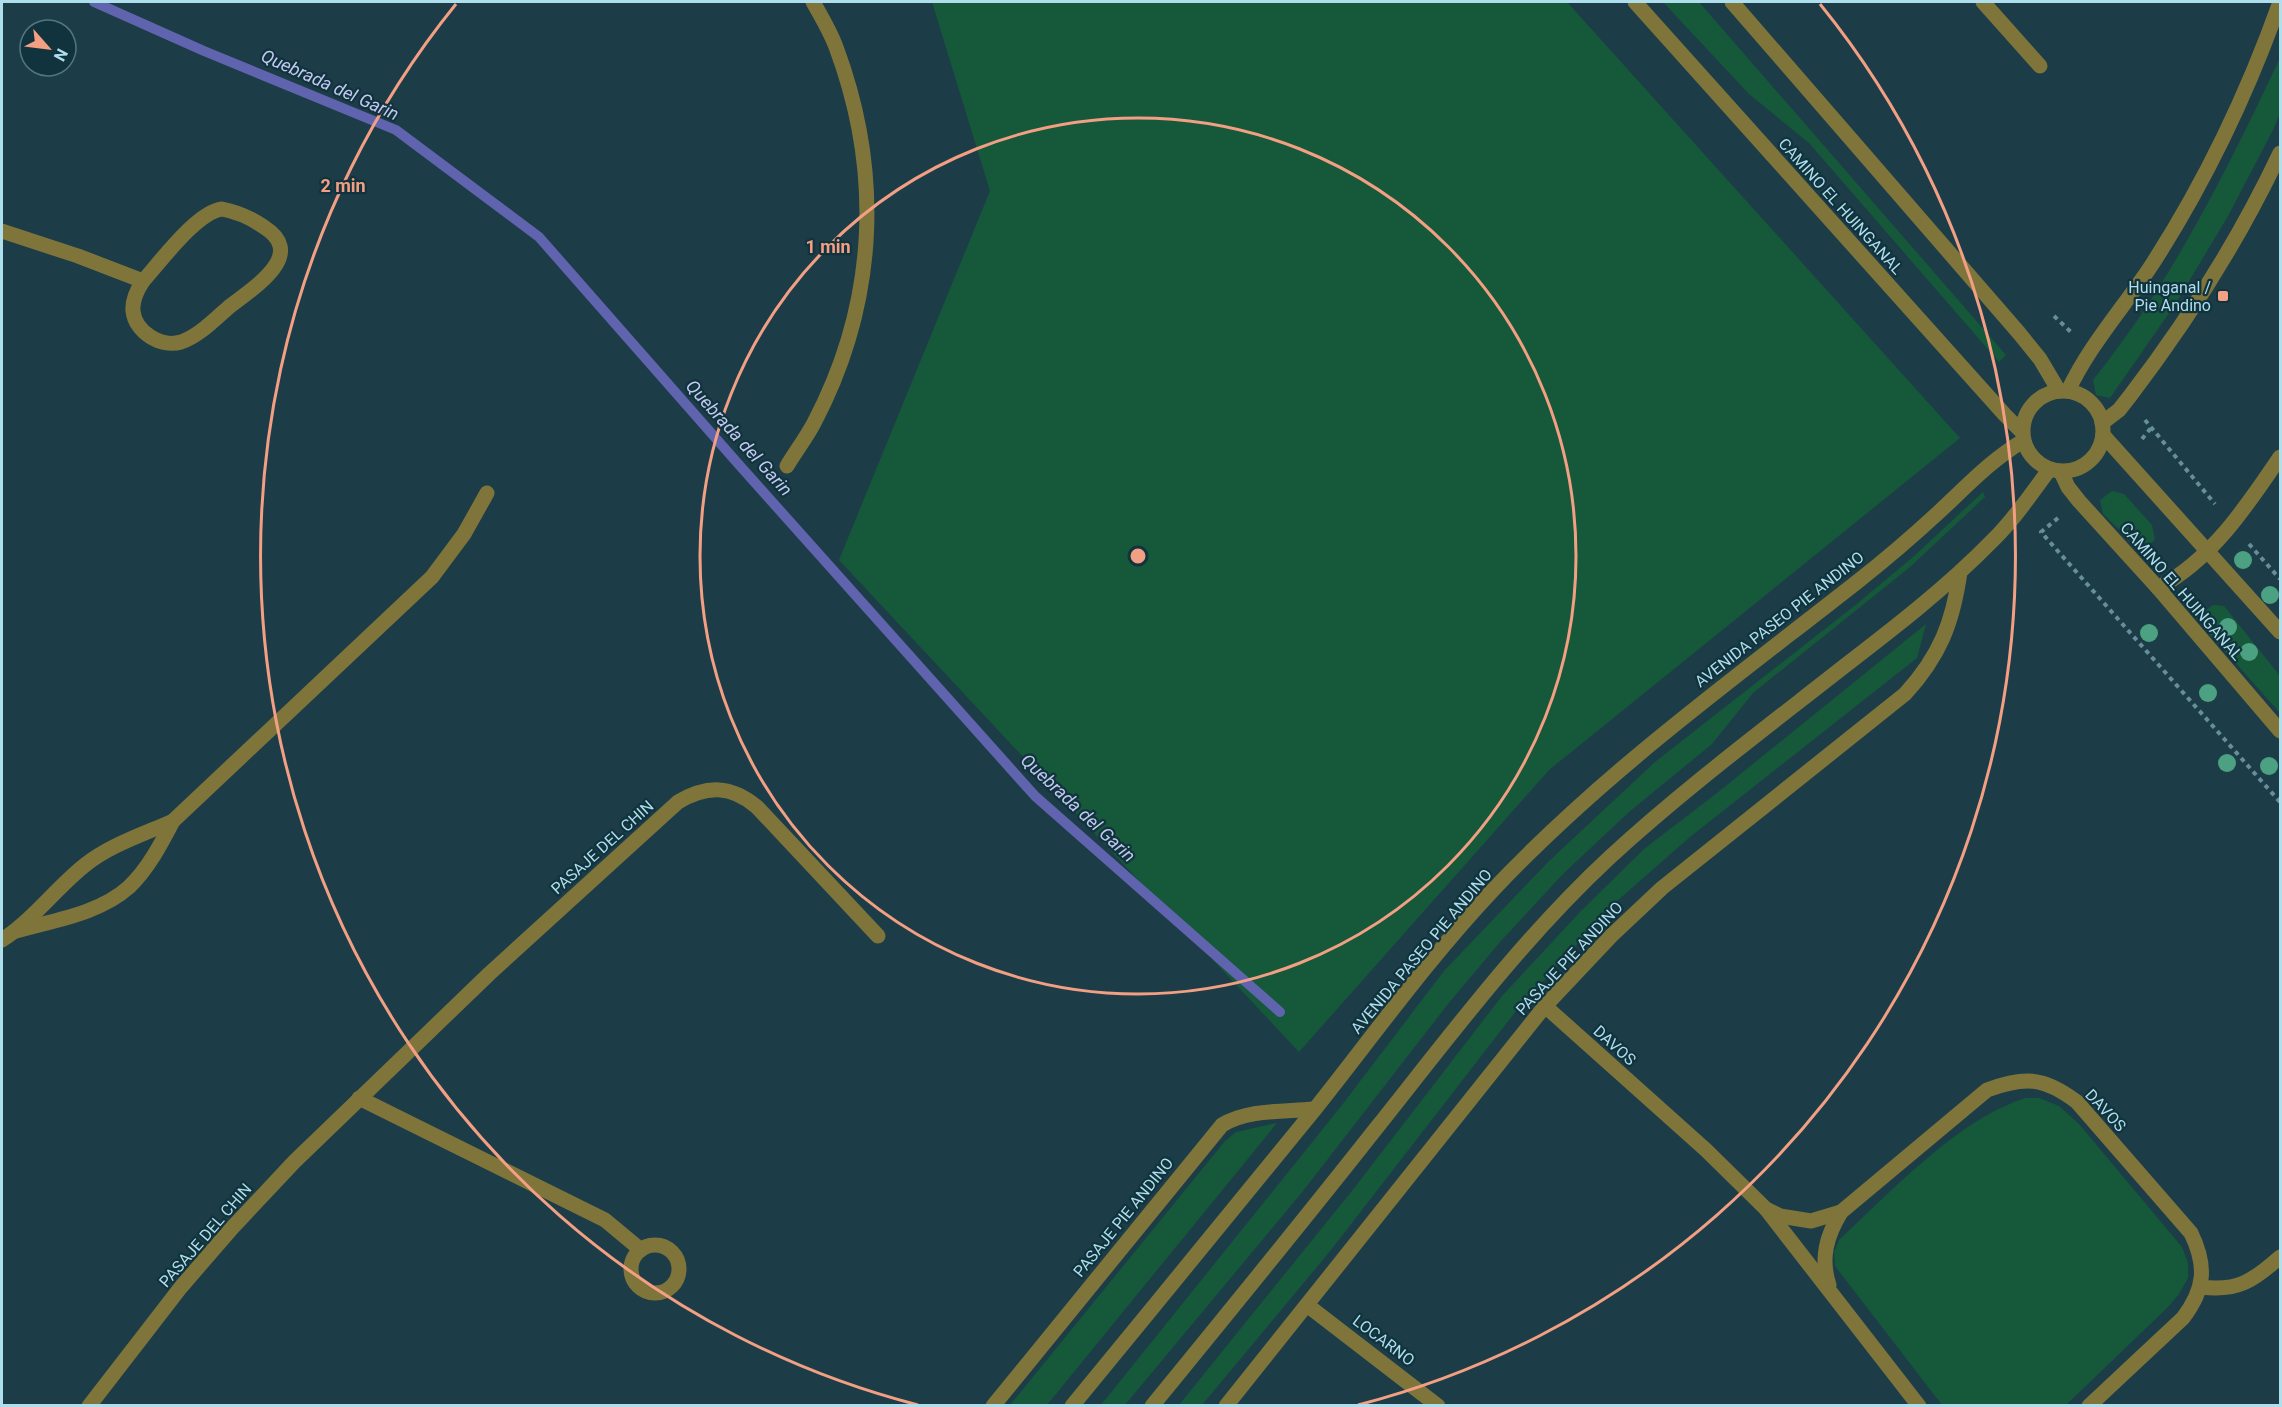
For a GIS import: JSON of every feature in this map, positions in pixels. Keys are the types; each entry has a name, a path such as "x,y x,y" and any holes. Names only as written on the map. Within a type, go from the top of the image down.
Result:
{"street":[{"path":"787,466 813,424 844,351 861,285 867,237 867,188 862,138 838,54 813,2"},
{"name":"CAMINO EL HUINGANAL","path":"1635,2 2023,436"},
{"path":"1732,2 2019,333 2063,391"},
{"path":"1983,2 2040,66"},
{"path":"2063,391 2153,263 2190,200 2230,120 2269,34 2280,2"},
{"path":"2103,429 2195,307 2255,205 2280,153"},
{"path":"216,210 230,210 250,218 272,232 281,243 279,261 256,286 192,337 181,342 150,337 138,325 132,309 133,300 143,281 198,220 216,210"},
{"path":"2,231 78,256 143,281"},
{"path":"2063,391 2087,398 2099,414 2103,429 2101,445 2089,462 2081,468 2055,471 2033,459 2023,436 2026,414 2037,400 2063,391"},
{"path":"2103,429 2280,632"},
{"name":"AVENIDA PASEO PIE ANDINO","path":"1072,1406 1431,962 1491,892 1555,828 1626,763 1860,579 2023,436"},
{"path":"2158,588 2179,577 2209,551 2280,458"},
{"path":"1152,1406 1307,1216 1456,1024 1558,908 1661,812 1922,605 1960,572 2055,471"},
{"name":"CAMINO EL HUINGANAL","path":"2055,471 2280,731"},
{"path":"16,931 87,911 120,894 129,886 146,866 173,821 432,577 464,534 487,493"},
{"name":"PASAJE PIE ANDINO","path":"1226,1406 1545,1006 1611,936 1662,888 1905,694 1923,675 1946,634 1960,572"},
{"name":"PASAJE DEL CHIN","path":"89,1406 181,1287 294,1162 489,974 678,802 704,790 732,792 745,798 757,807 878,936"},
{"path":"2,940 16,931 87,863 121,844 173,821"},
{"name":"DAVOS","path":"1545,1006 1706,1150 1766,1209 1919,1406"},
{"name":"DAVOS","path":"1831,1293 1824,1260 1826,1244 1832,1227 1841,1212 1987,1090 2023,1080 2052,1086 2077,1102 2191,1233 2199,1250 2202,1269 2201,1287"},
{"path":"359,1098 605,1220 641,1250"},
{"name":"PASAJE PIE ANDINO","path":"993,1406 1222,1125 1246,1116 1314,1109"},
{"name":"DAVOS","path":"1766,1209 1787,1218 1810,1221 1841,1212"},
{"path":"2090,1406 2183,1318 2194,1304 2201,1287 2216,1289 2246,1283 2280,1257"},
{"name":"LOCARNO","path":"1307,1305 1438,1406"}],"path":[{"path":"2041,532 2280,802"}],"green space":[{"path":"932,2 1567,2 1960,438 1549,770 1299,1052 839,560 990,191"},
{"path":"1663,2 1699,2 2006,355 1999,362 1809,143 1749,94"},
{"path":"2280,58 2280,113 2228,216 2176,303 2110,398 2096,395 2093,380 2122,343 2173,265 2240,142"},
{"path":"2112,491 2124,494 2152,525 2155,540 2144,548 2135,545 2103,514 2100,500"},
{"path":"1983,492 1985,497 1910,567 1753,693 1712,744 1629,812 1563,874 1500,942 1448,1004 1303,1191 1125,1405 1101,1405 1342,1105 1444,971 1548,862 1655,762 1858,603 1913,557"},
{"path":"2213,605 2224,606 2280,676 2280,713 2202,625 2202,613"},
{"path":"1926,624 1917,658 1690,837 1617,901 1516,1011 1331,1250 1202,1405 1179,1405 1355,1187 1502,996 1580,912 1644,849"},
{"path":"2025,1098 2039,1098 2059,1106 2079,1124 2182,1247 2188,1263 2188,1278 2168,1307 2066,1405 1942,1405 1835,1266 1834,1252 1839,1240 1926,1159 1975,1123 2000,1108"},
{"path":"1277,1123 1047,1405 1010,1405 1225,1141 1236,1132"}],"waterway":[{"name":"Quebrada del Garin","path":"94,2 204,51 396,130 539,237 1035,796 1280,1012"}],"place":[{"name":"Huinganal / Pie Andino","path":"2223,296"}]}
